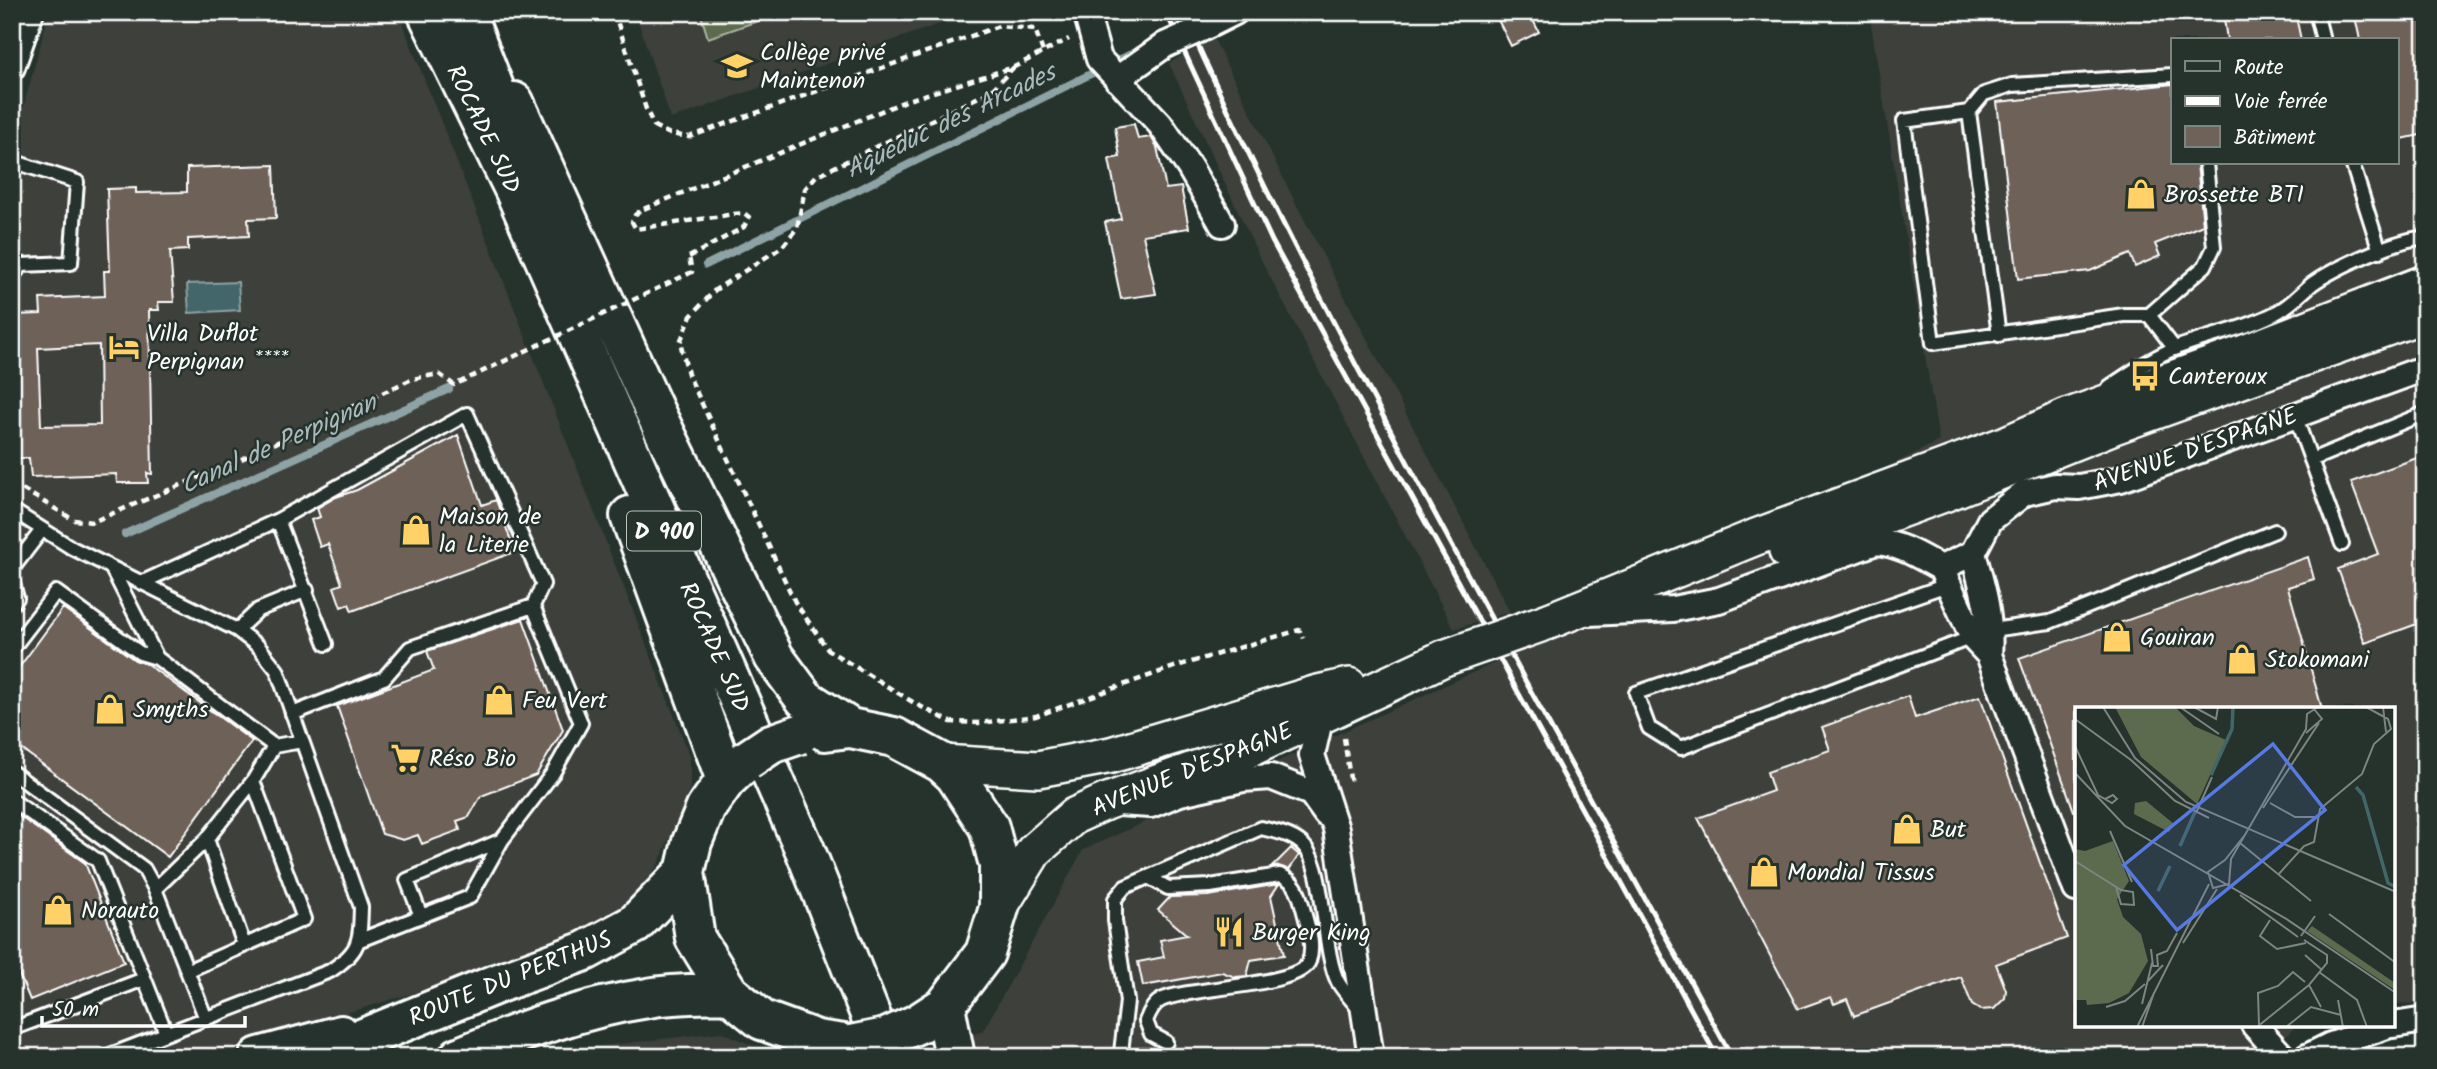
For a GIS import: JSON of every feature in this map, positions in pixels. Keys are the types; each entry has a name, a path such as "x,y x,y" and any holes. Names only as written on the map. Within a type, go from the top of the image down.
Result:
{"main road":[{"name":"ROCADE SUD","path":"421,12 606,454 657,584 737,770"},
{"name":"ROCADE SUD","path":"428,12 514,189 543,274 805,850 887,1057"},
{"name":"ROCADE SUD","path":"465,12 532,184 819,842 923,1029 955,1057"},
{"name":"ROCADE SUD","path":"472,12 550,177 653,408 774,657 805,699 849,729"},
{"name":"AVENUE D'ESPAGNE","path":"999,908 1034,851 1074,816 1105,802 1243,752 1431,665 1569,616 1756,537 2004,445 2067,417 2425,284"},
{"name":"AVENUE D'ESPAGNE","path":"1569,616 1694,585 1950,492 2114,426 2425,314"},
{"name":"AVENUE D'ESPAGNE","path":"942,763 1038,769 1111,755 1318,693 1431,665"},
{"path":"849,729 894,737 942,763 955,775 989,827 999,865 999,908 985,953 923,1029 833,1047 762,1020 729,993 695,937 685,872 692,842 706,808 737,770 771,744 800,733 849,729"},
{"name":"ROUTE DU PERTHUS","path":"317,1057 585,951 635,925 685,872"},
{"path":"458,1057 544,1022 605,1006 650,997 729,993"},
{"path":"259,1057 424,1014"}],"street":[{"path":"12,68 31,12"},
{"path":"1117,79 1165,45 1235,12"},
{"path":"1088,20 1099,59 1160,124 1190,168 1222,225"},
{"name":"AVENUE D'ESPAGNE","path":"1973,553 1990,520 2024,493 2055,486 2079,487 2121,479 2425,368"},
{"name":"AVENUE D'ESPAGNE","path":"1569,616 1673,609 1720,600 1876,542 1891,543 1909,550 1944,576"},
{"path":"1985,641 1988,605 1973,553 1944,576 1985,641 2075,884"},
{"path":"1321,716 1312,755 1336,829 1371,1057"},
{"path":"1105,802 1151,805 1180,793 1243,779 1271,777 1311,793 1336,829"},
{"path":"2395,1024 2425,1020"},
{"path":"2256,1027 2283,1057"},
{"path":"2307,1057 2331,1045 2385,1027"}],"lane":[{"path":"2316,12 2322,38"},
{"path":"2171,75 2012,85 1984,94 1969,112 1904,121 1933,343 2124,315 2149,315 2205,267 2214,247 2206,164"},
{"path":"1969,112 1999,335"},
{"path":"12,161 77,182 71,263 21,265 12,277"},
{"path":"2351,164 2380,251"},
{"name":"AVENUE D'ESPAGNE","path":"2067,417 2144,363 2278,312 2331,272 2380,251 2425,238"},
{"path":"2149,315 2175,349"},
{"path":"2311,460 2425,413"},
{"path":"143,582 278,520 467,414 543,584 533,606 410,648 384,678 292,714"},
{"path":"2295,416 2342,544"},
{"path":"12,510 112,569 237,630 258,646 277,670 361,907 360,940 348,959 330,971 105,1057"},
{"path":"278,520 327,644"},
{"path":"12,569 42,530"},
{"path":"1944,576 1636,693 1649,728 1681,748 1985,641 2050,622 2275,531"},
{"path":"112,569 157,659"},
{"path":"12,580 17,598 12,604"},
{"path":"237,630 258,610 307,590"},
{"path":"12,649 55,592 140,653 157,659 274,746 302,741"},
{"path":"360,940 470,897 502,840 553,774 581,723 533,606"},
{"path":"155,889 207,839 253,781 274,746"},
{"path":"12,772 144,869 155,889 206,1019"},
{"path":"187,971 304,919 253,781"},
{"path":"12,800 98,861 166,1033"},
{"path":"1123,1057 1121,1052 1127,1001 1115,920 1115,899 1125,887 1261,828 1276,831 1302,843 1314,863 1331,958 1338,982 1364,1017"},
{"path":"207,839 244,945"},
{"path":"421,916 407,880 502,840"},
{"path":"1148,877 1168,888 1210,886 1280,875 1289,878 1298,890 1310,934 1310,961 1303,971 1286,978 1161,1000 1146,1021 1151,1034 1166,1042"},
{"path":"12,1029 144,979"}],"path":[{"path":"614,12 654,126 670,134 689,136 999,26 1035,29 1043,52"},
{"path":"12,482 74,520 92,522 231,464 412,379 439,373 454,385 692,272 689,257 744,227 749,217 744,213 734,214 636,229 632,222 641,210 908,100 1014,68 1043,52 1088,20"},
{"path":"1014,68 991,91 816,176 806,189 797,228 782,247 715,290 691,316 680,342 688,374 795,602 828,650 893,691 951,722 980,723 1036,716 1174,667 1299,630 1304,638"}],"shaded area":[{"path":"49,12 398,12 690,756 690,789 658,865 632,901 593,929 440,985 200,1057 12,1057 12,150"},
{"name":"Collège privé Maintenon","path":"635,12 973,12 671,119"},
{"path":"1869,12 2425,12 2425,1003 2395,1004 2395,707 2075,707 2075,1027 2295,1027 2266,1057 903,1057 983,1031 1083,850 1525,649 1939,441"},
{"path":"1214,39 1293,198 1510,612 1454,629 1257,252 1169,63"},
{"path":"722,1032 779,1057 543,1057 559,1051"}],"green space":[{"path":"700,12 784,12 708,38"}],"water":[{"path":"238,282 240,310 189,313 187,284"}],"building":[{"path":"1494,12 1529,12 1539,32 1511,46"},
{"path":"2223,12 2295,12 2301,38 2227,38"},
{"path":"2354,12 2425,12 2425,134 2398,140 2398,38 2360,38"},
{"path":"2171,84 2171,164 2197,164 2203,225 2155,244 2160,256 2135,267 2130,254 2090,271 2018,279 1997,102"},
{"path":"1134,124 1138,139 1151,137 1157,147 1166,189 1181,187 1189,228 1143,235 1156,294 1121,299 1105,222 1121,219 1109,159 1120,157 1115,127"},
{"path":"274,165 276,218 248,219 249,236 188,239 188,250 170,251 174,302 158,302 159,310 149,310 152,474 147,473 148,483 117,483 116,474 31,477 29,458 12,458 12,315 41,314 40,299 105,296 104,271 110,271 107,189 136,188 136,193 187,192 187,168","holes":["99,345 100,425 41,426 38,348"]},
{"name":"Maison de la Literie","path":"458,435 482,505 496,500 515,552 352,611 349,604 341,607 334,587 342,584 328,544 320,547 311,520 320,517 317,508 336,497 357,490"},
{"path":"2425,455 2425,621 2365,643 2338,569 2378,554 2351,482"},
{"path":"2308,557 2314,579 2288,587 2321,707 2075,707 2074,811 2019,658"},
{"name":"Smyths","path":"63,608 135,660 147,664 252,741 168,857 12,742 12,677"},
{"path":"523,619 563,730 536,775 481,796 469,817 457,821 460,830 422,844 418,835 403,840 382,834 337,706 434,670 427,651"},
{"name":"But","path":"1908,696 1915,718 1980,696 2067,938 1996,964 2006,990 2005,998 1994,1009 1980,1010 1972,1005 1961,977 1854,1016 1847,999 1834,1004 1831,997 1798,1009 1698,818 1773,791 1767,772 1830,750 1822,727"},
{"name":"Norauto","path":"12,811 85,863 124,962 30,1000 12,958"},
{"path":"1291,848 1299,855 1289,870 1279,866 1271,868"},
{"name":"Burger King","path":"1279,884 1271,896 1284,955 1251,960 1247,976 1235,977 1222,972 1143,986 1138,962 1164,957 1160,940 1187,935 1158,910 1170,897 1208,896"}],"waterway":[{"name":"Aqueduc des Arcades","path":"706,265 1139,50"},
{"name":"Canal de Perpignan","path":"125,534 449,389"}],"railway":[{"path":"1166,12 1272,241 1717,1057"},
{"path":"1183,12 1254,165 1357,366 1512,657 1732,1057"}],"place":[{"name":"Collège privé Maintenon","path":"737,66"},
{"name":"Brossette BTI","path":"2141,194"},
{"name":"Villa Duflot Perpignan ****","path":"124,347"},
{"name":"Canteroux","path":"2145,376"},
{"name":"Maison de la Literie","path":"416,530"},
{"name":"Gouiran","path":"2117,637"},
{"name":"Stokomani","path":"2242,659"},
{"name":"Feu Vert","path":"499,700"},
{"name":"Smyths","path":"110,709"},
{"name":"Réso Bio","path":"406,758"},
{"name":"But","path":"1907,829"},
{"name":"Mondial Tissus","path":"1764,872"},
{"name":"Norauto","path":"58,910"},
{"name":"Burger King","path":"1229,932"}]}
